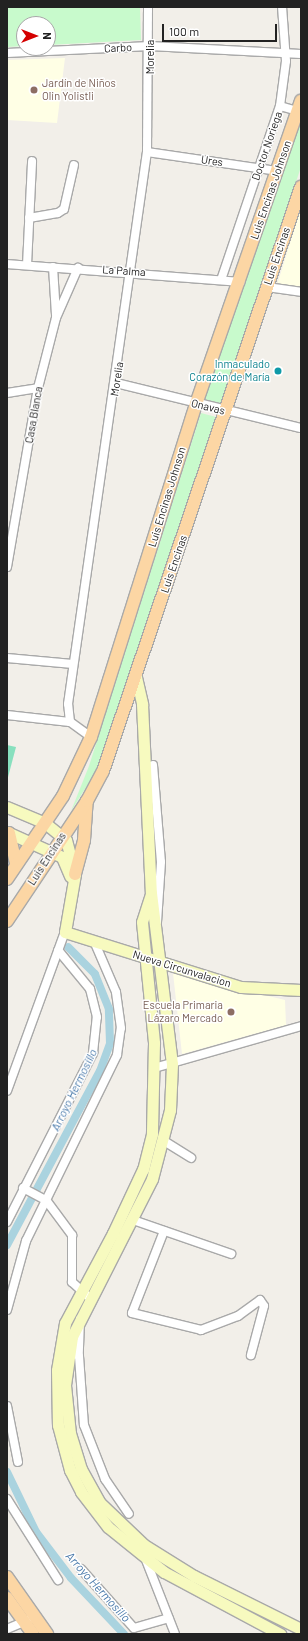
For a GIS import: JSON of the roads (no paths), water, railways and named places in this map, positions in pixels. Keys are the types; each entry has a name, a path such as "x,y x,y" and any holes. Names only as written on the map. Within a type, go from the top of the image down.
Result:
{"main road":[{"name":"Luis Encinas Johnson","path":"7,879 63,796 91,738 196,404 240,282 299,106"},
{"name":"Luis Encinas","path":"9,914 87,801 105,765 301,187"},
{"path":"76,874 84,840 87,801"},
{"path":"8,833 16,864"},
{"path":"7,1576 30,1620 33,1634"},
{"path":"7,1598 47,1634"}],"street":[{"name":"Morelia","path":"70,722 68,704 73,664 116,383 147,152 150,46 148,7"},
{"name":"Doctor Noriega","path":"221,280 280,106 286,53 282,7"},
{"name":"Carbo","path":"7,53 150,46 301,54"},
{"path":"280,106 299,106"},
{"name":"Ures","path":"147,152 277,171"},
{"path":"27,265 32,161"},
{"path":"29,218 58,214 64,209 74,165"},
{"name":"La Palma","path":"7,264 132,271 240,282"},
{"path":"53,267 56,318"},
{"name":"Casa Blanca","path":"7,567 38,388 56,318 78,268"},
{"path":"267,287 301,292"},
{"name":"Onavas","path":"116,383 196,404 301,428"},
{"path":"7,393 38,388"},
{"path":"7,658 73,664"},
{"path":"136,677 142,704 151,893 158,961 172,1064 164,1141 133,1220 80,1316 68,1352 66,1412 81,1469 100,1502 155,1554 301,1629"},
{"path":"7,715 70,722 91,738"},
{"path":"153,765 161,885 155,928"},
{"path":"7,807 45,823 63,836 76,874 72,887 64,932 7,1091"},
{"path":"8,833 32,841 53,851 65,860 72,887"},
{"path":"151,893 143,915 144,957 154,1068 154,1118 149,1151 113,1233 80,1291 65,1323 56,1370 55,1403 63,1448 91,1506 108,1527 146,1560 281,1634 288,1623"},
{"name":"Nueva Circunvalacion","path":"64,932 241,987 301,990"},
{"path":"7,1310 26,1241 117,1055 121,1028 116,992 94,941"},
{"path":"7,1222 23,1188 87,1070 96,1033 90,990 58,950"},
{"path":"154,1068 301,1026"},
{"path":"164,1141 191,1158"},
{"path":"23,1188 46,1200 72,1235 70,1276 80,1291 90,1298"},
{"path":"133,1220 231,1254"},
{"path":"164,1231 132,1313 201,1330 238,1316 260,1300 264,1306 251,1355"},
{"path":"80,1316 82,1334 78,1356 84,1425 105,1479 129,1514"},
{"path":"7,1406 18,1462"},
{"path":"7,1499 58,1580"},
{"path":"146,1560 175,1634"},
{"path":"80,1569 134,1628 169,1618"},
{"path":"7,1629 30,1620"}],"waterway":[{"name":"Arroyo Hermosillo","path":"7,1245 100,1071 110,1043 109,1009 95,974 68,947"},
{"name":"Arroyo Hermosillo","path":"7,1472 36,1532 71,1578 124,1634"}],"place":[{"name":"Jardín de Niños Olin Yolistli","path":"34,90"},
{"name":"Inmaculado Corazón de María","path":"278,371"},
{"name":"Escuela Primaria Lázaro Mercado","path":"231,1012"}]}
